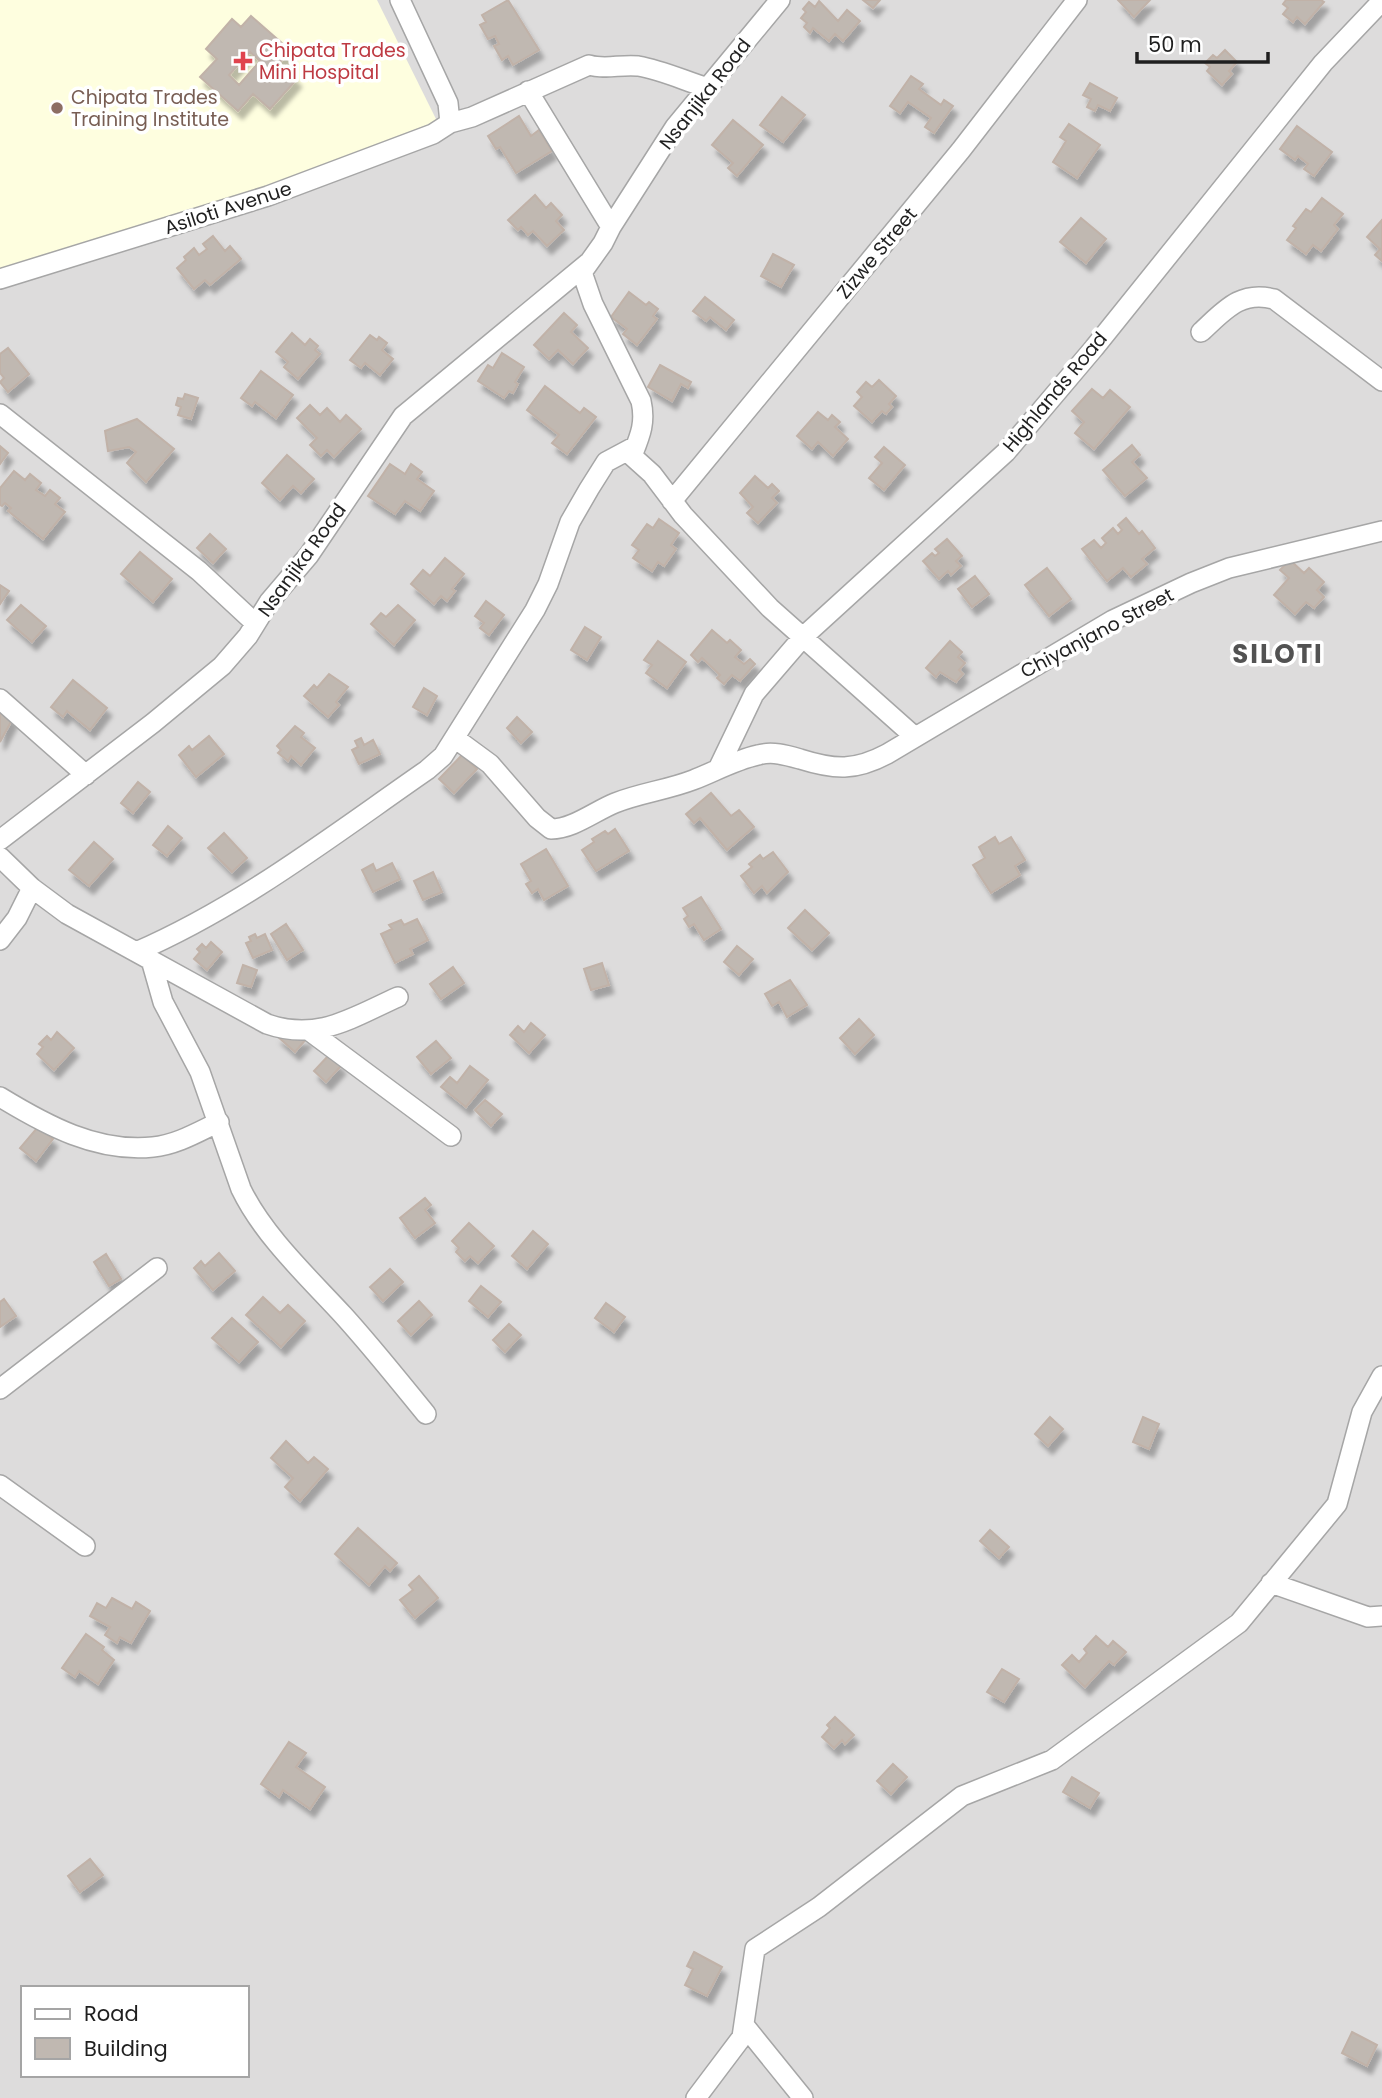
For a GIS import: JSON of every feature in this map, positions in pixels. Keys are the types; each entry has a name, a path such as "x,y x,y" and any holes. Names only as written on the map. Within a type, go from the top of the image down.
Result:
{"street":[{"path":"400,0 448,103 450,122"},
{"name":"Nsanjika Road","path":"0,840 86,775 236,652 254,623 264,614 269,602 309,555 403,416 588,263 675,127 780,0"},
{"name":"Zizwe Street","path":"672,501 961,150 1077,0"},
{"name":"Highlands Road","path":"718,769 754,694 803,637 1006,452 1094,348 1323,63 1382,1"},
{"name":"Asiloti Avenue","path":"0,279 268,197 433,134 450,122 471,117 589,65 603,68 626,65 643,67 708,88"},
{"path":"528,91 611,227"},
{"path":"588,263 583,275 589,293 641,401 644,421 632,456 652,474 672,501 740,577 915,737"},
{"path":"1201,332 1241,299 1252,295 1273,299 1382,381"},
{"path":"0,414 199,571 254,623"},
{"path":"143,956 281,873 443,756 535,610 548,584 570,522 589,489 606,462 636,446"},
{"name":"Chiyanjano Street","path":"456,739 490,764 537,818 551,830 564,827 617,802 674,786 761,754 786,755 820,765 852,768 873,761 1113,620 1191,583 1229,568 1382,531"},
{"path":"0,699 86,775"},
{"path":"0,857 32,888 67,914 267,1024 296,1032 311,1031 340,1023 398,997"},
{"path":"0,940 17,918 32,888"},
{"path":"143,956 163,1002 200,1072 241,1189 257,1217 426,1414"},
{"path":"311,1031 451,1136"},
{"path":"0,1097 69,1135 125,1147 154,1147 188,1138 219,1122"},
{"path":"0,1389 157,1268"},
{"path":"696,2098 742,2037 755,1949 819,1907 962,1796 1052,1760 1239,1623 1337,1504 1363,1412 1382,1376"},
{"path":"0,1485 85,1546"},
{"path":"1271,1583 1368,1617 1382,1616"},
{"path":"744,2025 803,2098"}],"shaded area":[{"path":"0,0 1382,0 1382,2098 0,2098"},
{"name":"Chipata Trades Mini Hospital","path":"0,0 377,0 437,121 191,215 0,274"}],"building":[{"path":"508,0 539,50 513,65 508,56 502,60 494,46 499,44 495,36 488,39 480,25 486,22 482,15"},
{"path":"863,0 880,0 873,8"},
{"path":"1118,0 1150,0 1134,17"},
{"path":"1286,0 1324,2 1305,24 1297,17 1293,22 1283,14 1288,8 1283,4"},
{"path":"819,1 838,21 847,10 860,21 843,41 835,34 829,41 813,28 810,33 804,27 807,23 801,18 806,12 803,9 809,2 815,7"},
{"path":"251,16 291,51 279,63 297,79 270,109 253,94 238,111 200,77 217,59 206,49 232,19 241,27","holes":["250,52 260,61 239,85 229,75"]},
{"path":"1225,50 1237,62 1229,71 1232,74 1222,85 1207,71 1210,67 1205,63 1213,55 1217,58"},
{"path":"911,76 923,84 919,89 941,105 944,100 953,106 934,133 925,127 931,118 908,102 900,113 890,106"},
{"path":"1090,83 1117,98 1110,111 1098,105 1095,111 1087,107 1091,99 1083,95"},
{"path":"782,97 805,115 783,142 760,125"},
{"path":"519,116 531,136 539,130 552,151 516,173 500,147 496,149 488,136"},
{"path":"733,120 763,145 737,176 728,168 733,163 712,145"},
{"path":"1069,124 1100,145 1077,178 1053,162 1066,141 1060,137"},
{"path":"1297,126 1332,152 1314,176 1304,169 1308,164 1298,156 1295,160 1280,149"},
{"path":"535,195 546,208 551,203 562,215 556,221 564,230 547,246 533,231 528,235 521,227 518,230 508,220"},
{"path":"1322,198 1343,214 1334,225 1338,229 1321,251 1313,245 1306,254 1287,240 1296,228 1293,226 1306,209 1311,212"},
{"path":"1081,218 1106,239 1086,263 1060,242"},
{"path":"1382,220 1382,261 1375,255 1380,249 1367,237"},
{"path":"213,236 225,251 230,246 241,259 210,285 205,280 194,289 177,268 194,248 199,255 207,249 203,244"},
{"path":"773,254 794,265 781,287 761,276"},
{"path":"629,292 646,305 649,302 658,309 653,316 657,319 637,345 623,334 627,329 611,317"},
{"path":"705,297 734,320 726,330 710,317 706,321 693,311"},
{"path":"564,313 577,325 571,332 588,348 573,364 558,350 549,359 534,345"},
{"path":"292,333 305,345 310,339 318,346 315,350 320,354 298,379 284,367 288,362 276,352"},
{"path":"370,335 387,343 382,350 393,359 380,375 365,363 361,368 350,360"},
{"path":"8,348 29,374 8,392 0,382 4,378 0,373 0,354"},
{"path":"502,353 524,367 515,382 518,384 513,393 509,391 504,398 478,381 488,365 493,368"},
{"path":"660,365 691,382 688,388 681,384 672,401 648,387"},
{"path":"261,371 293,395 276,418 255,402 252,406 241,398"},
{"path":"879,380 896,396 889,404 892,407 886,414 882,411 872,422 854,406 862,397 857,392 866,382 872,387"},
{"path":"545,386 580,413 584,408 596,417 567,454 552,443 559,435 527,410"},
{"path":"1092,389 1103,398 1110,390 1130,407 1094,449 1075,433 1084,422 1072,411"},
{"path":"185,394 198,398 191,419 178,415 181,407 176,405 178,398 183,399"},
{"path":"310,405 320,415 327,408 340,422 346,415 361,429 334,457 327,450 321,456 310,445 317,438 297,418"},
{"path":"818,412 828,420 832,415 840,422 835,427 848,439 833,456 818,442 812,449 797,436"},
{"path":"137,419 174,449 146,482 127,463 136,452 129,447 108,451 105,431"},
{"path":"1132,445 1140,455 1132,462 1147,478 1125,496 1103,470"},
{"path":"0,446 8,453 0,464"},
{"path":"884,447 905,465 884,490 869,478 882,463 875,457"},
{"path":"287,455 314,479 301,493 293,486 280,500 262,483"},
{"path":"390,464 405,474 411,464 422,472 417,479 434,491 420,511 405,501 395,514 368,496"},
{"path":"14,471 25,480 30,474 41,483 36,490 45,496 50,490 60,498 55,504 65,512 43,539 8,511 11,508 5,503 0,505 0,488"},
{"path":"755,476 768,488 772,484 779,491 772,498 777,503 758,523 747,513 753,507 740,493"},
{"path":"1126,518 1139,534 1142,531 1155,548 1142,559 1147,564 1131,577 1123,568 1107,581 1082,549 1094,540 1101,548 1106,543 1102,538 1113,528 1118,534 1122,530 1118,525"},
{"path":"659,519 679,533 671,545 676,549 664,566 658,562 652,571 633,558 639,550 632,545 647,524 653,528"},
{"path":"210,534 226,549 213,563 197,548"},
{"path":"947,539 962,556 956,561 961,566 951,575 948,571 939,579 923,561 932,553 935,556 939,553 935,549"},
{"path":"140,552 172,579 153,602 121,574"},
{"path":"445,558 464,574 452,589 455,591 447,601 441,596 434,604 411,584 423,570 430,576"},
{"path":"1290,560 1304,573 1309,568 1324,582 1317,590 1324,597 1314,608 1306,602 1295,614 1274,595 1289,578 1280,570"},
{"path":"1047,568 1071,599 1049,616 1025,585"},
{"path":"975,576 989,594 972,607 958,589"},
{"path":"0,585 9,591 0,604"},
{"path":"486,601 504,615 489,635 480,628 484,623 475,616"},
{"path":"21,605 46,626 32,642 7,620"},
{"path":"398,605 415,620 394,645 371,624 381,613 386,617"},
{"path":"585,627 601,637 587,660 571,650"},
{"path":"712,630 727,643 730,640 741,650 735,657 744,664 750,659 755,664 740,681 732,675 724,684 717,678 720,675 702,658 698,662 691,655"},
{"path":"658,641 686,662 667,688 646,673 652,665 644,660"},
{"path":"950,641 962,652 958,657 965,663 959,670 963,674 956,682 940,672 936,677 926,668"},
{"path":"329,674 348,687 336,702 339,705 328,717 304,696 314,685 317,688"},
{"path":"73,680 107,708 90,730 67,711 63,717 51,707"},
{"path":"424,688 437,696 427,715 413,707"},
{"path":"0,710 13,718 0,742"},
{"path":"517,717 532,732 521,743 507,728"},
{"path":"295,726 304,733 301,737 315,748 301,765 291,756 288,761 278,753 281,750 277,746"},
{"path":"209,736 224,754 196,777 179,755 189,746 192,750"},
{"path":"361,738 364,745 373,740 380,754 359,764 352,750 358,747 355,741"},
{"path":"462,755 477,769 454,793 439,779"},
{"path":"138,782 150,792 133,813 121,803"},
{"path":"711,793 731,816 739,810 754,827 727,850 700,818 694,823 686,814"},
{"path":"168,826 182,838 167,856 153,845"},
{"path":"615,829 629,851 596,871 582,850 594,842 592,839 605,831 608,834"},
{"path":"224,833 247,858 232,872 208,848"},
{"path":"995,837 999,844 1011,837 1025,860 1015,866 1020,875 991,893 973,865 985,858 979,847"},
{"path":"94,842 113,859 89,886 69,870"},
{"path":"546,849 568,886 544,900 538,889 532,893 526,884 531,881 521,864"},
{"path":"773,852 788,872 767,893 762,886 754,893 741,876 752,867 749,864 760,855 763,859"},
{"path":"392,863 400,879 373,892 362,870 373,864 376,871"},
{"path":"433,872 442,892 423,900 414,881"},
{"path":"701,897 721,929 704,940 694,924 689,927 684,919 688,916 683,908"},
{"path":"805,910 829,933 812,950 788,928"},
{"path":"417,919 428,940 410,949 413,954 395,963 381,934 392,929 389,925 401,920 404,925"},
{"path":"286,924 303,950 287,960 271,934"},
{"path":"255,934 257,938 265,934 272,950 253,958 246,943 251,941 249,937"},
{"path":"211,942 222,952 207,970 194,959 202,944 206,948"},
{"path":"737,946 753,959 739,975 724,962"},
{"path":"602,963 609,985 591,990 584,969"},
{"path":"243,965 257,970 251,987 237,983"},
{"path":"453,967 464,983 441,999 430,984"},
{"path":"790,980 807,1005 787,1017 779,1002 772,1006 765,994"},
{"path":"859,1019 874,1035 855,1054 840,1038"},
{"path":"531,1023 545,1035 529,1053 510,1035 518,1026 524,1032"},
{"path":"57,1032 74,1048 54,1070 37,1054 43,1047 39,1044 47,1036 51,1040"},
{"path":"277,1036 307,1038 295,1052"},
{"path":"436,1041 451,1058 431,1074 417,1057"},
{"path":"329,1055 341,1066 326,1082 314,1071"},
{"path":"470,1066 488,1080 466,1107 441,1087 450,1077 457,1083"},
{"path":"485,1100 502,1114 491,1126 475,1110"},
{"path":"38,1127 53,1139 36,1161 20,1148"},
{"path":"425,1198 431,1205 425,1210 435,1223 415,1238 400,1218"},
{"path":"469,1223 494,1246 478,1263 470,1256 465,1261 456,1252 459,1248 452,1241"},
{"path":"533,1231 548,1244 527,1269 512,1256"},
{"path":"219,1253 235,1271 213,1290 194,1268 201,1261 205,1266"},
{"path":"106,1254 121,1279 109,1286 94,1262"},
{"path":"390,1269 403,1282 383,1301 370,1287"},
{"path":"481,1286 501,1302 488,1317 469,1301"},
{"path":"263,1297 280,1313 288,1305 305,1321 281,1347 246,1315"},
{"path":"4,1299 16,1316 0,1327 0,1302"},
{"path":"419,1301 432,1315 411,1335 398,1321"},
{"path":"606,1303 625,1317 614,1332 595,1318"},
{"path":"232,1318 258,1342 239,1362 212,1338"},
{"path":"509,1324 521,1335 505,1352 493,1340"},
{"path":"1050,1417 1063,1429 1048,1446 1035,1434"},
{"path":"1143,1417 1159,1424 1149,1449 1133,1442"},
{"path":"286,1441 308,1463 314,1457 328,1469 300,1501 285,1487 293,1478 271,1458"},
{"path":"358,1528 397,1563 390,1571 385,1566 369,1585 335,1554"},
{"path":"990,1530 1009,1547 999,1558 980,1541"},
{"path":"419,1576 438,1598 415,1618 400,1600 413,1590 409,1585"},
{"path":"112,1598 132,1609 136,1602 150,1611 131,1643 120,1637 117,1643 105,1635 110,1627 90,1616 97,1603 106,1608"},
{"path":"86,1634 104,1647 102,1650 114,1660 98,1684 79,1671 75,1677 62,1668"},
{"path":"1096,1636 1108,1647 1113,1641 1126,1652 1114,1665 1109,1661 1085,1687 1062,1665 1072,1655 1079,1662 1087,1653 1084,1649"},
{"path":"1002,1669 1019,1679 1004,1702 987,1692"},
{"path":"835,1717 854,1735 845,1744 842,1740 834,1748 822,1737 830,1728 827,1725"},
{"path":"289,1742 306,1753 296,1767 325,1787 310,1809 283,1790 279,1797 261,1784"},
{"path":"893,1764 907,1777 891,1794 877,1781"},
{"path":"1072,1777 1099,1793 1090,1808 1063,1792"},
{"path":"90,1859 103,1875 80,1892 68,1876"},
{"path":"694,1952 722,1967 707,1996 685,1985 693,1969 687,1966"},
{"path":"1352,2032 1377,2045 1367,2066 1342,2053"}],"place":[{"name":"Chipata Trades Mini Hospital","path":"243,61"},
{"name":"Chipata Trades Training Institute","path":"57,108"}],"district":[{"name":"SILOTI","path":"1278,654"}]}
